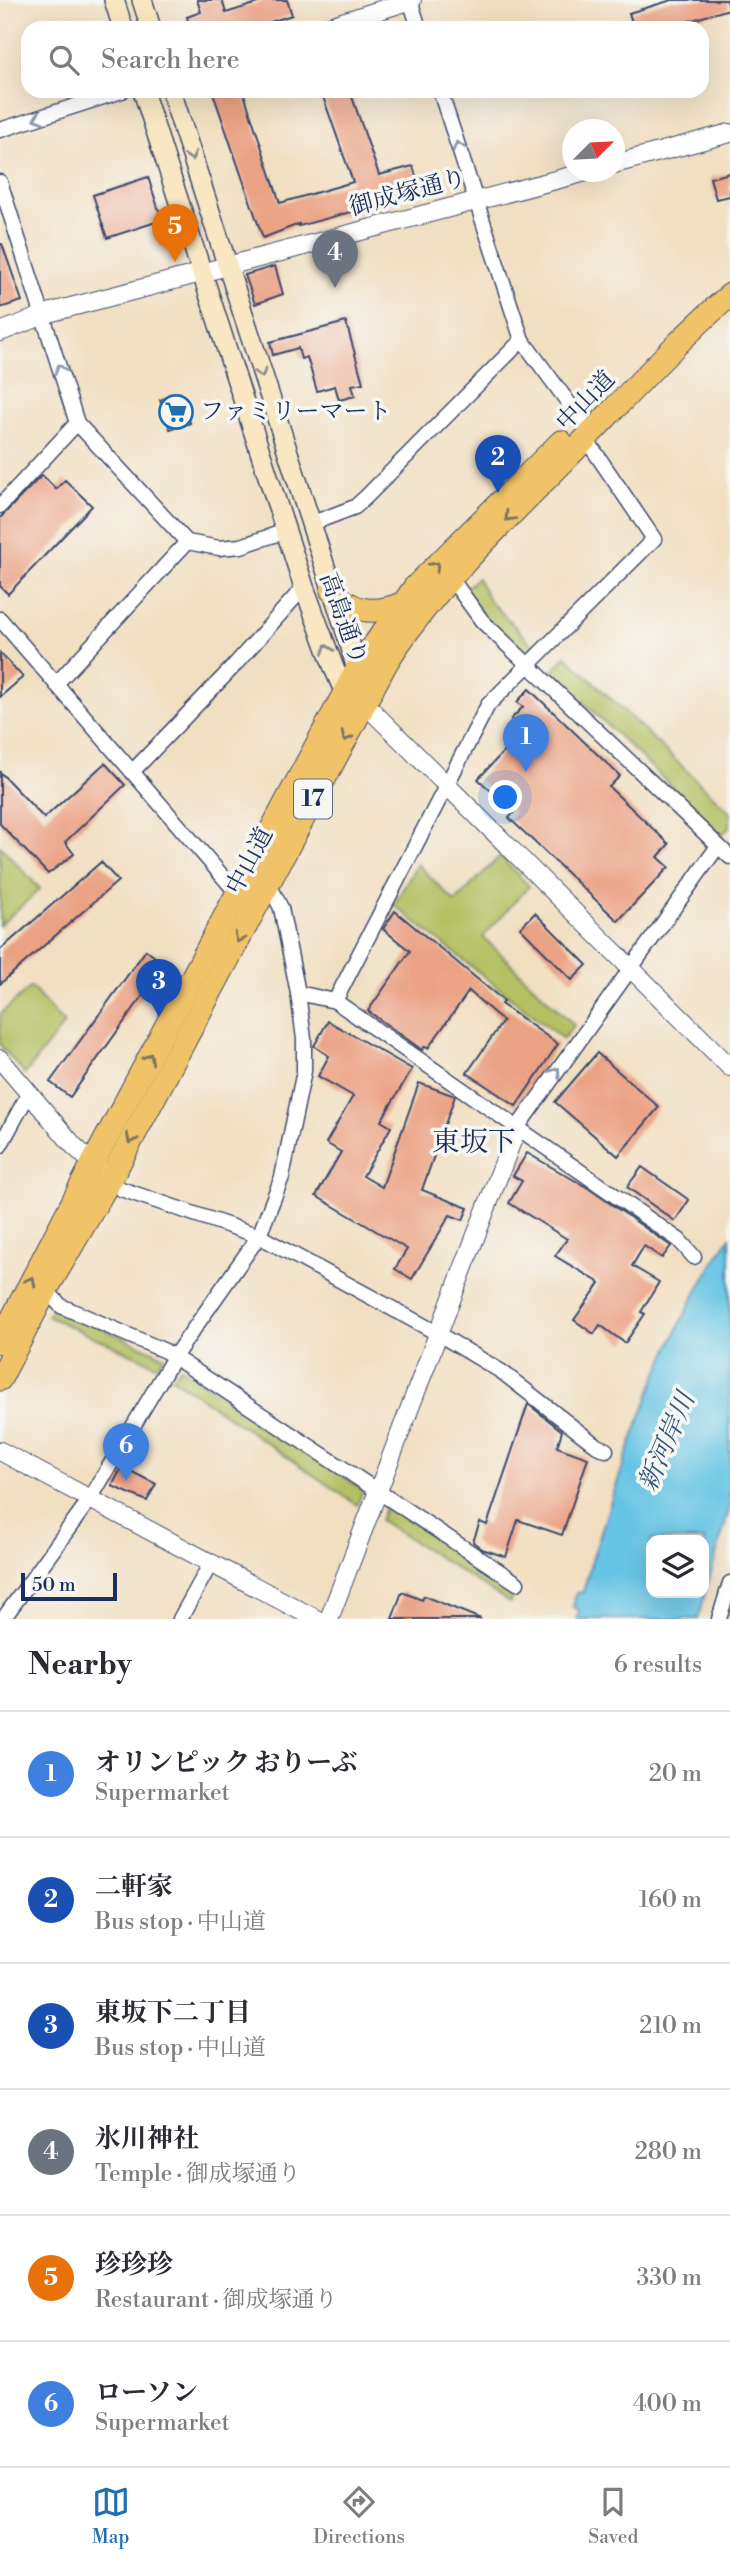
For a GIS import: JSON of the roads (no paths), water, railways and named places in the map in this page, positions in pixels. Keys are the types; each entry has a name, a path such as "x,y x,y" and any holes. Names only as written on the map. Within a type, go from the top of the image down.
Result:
{"highway":[{"name":"中山道","path":"0,1379 400,640 450,577 730,275"},
{"name":"中山道","path":"0,1342 344,691 401,604 438,563 730,295"},
{"path":"332,590 346,604 366,611 383,611 401,604"}],"main road":[{"path":"114,0 121,21"},
{"path":"142,0 149,21"},
{"name":"高島通り","path":"145,98 304,587 344,691 364,703"},
{"name":"高島通り","path":"173,98 358,668 364,703"}],"street":[{"path":"345,21 411,0 417,21"},
{"path":"0,130 100,98"},
{"path":"335,1001 488,705 654,539 522,340 442,98"},
{"path":"625,161 730,134"},
{"name":"御成塚通り","path":"0,332 43,315 562,178"},
{"path":"0,182 77,423 187,542 219,548 241,546 286,531"},
{"path":"310,524 355,507 522,340"},
{"path":"0,506 77,423"},
{"path":"56,684 187,542"},
{"path":"450,577 482,621 730,857"},
{"path":"132,772 231,669 304,587"},
{"path":"0,619 237,893"},
{"path":"364,703 730,1067"},
{"path":"329,1619 517,1128 718,846"},
{"path":"3,1619 90,1499 174,1357 259,1236 282,1177 304,1071 304,1039 281,908 268,882"},
{"path":"298,993 335,1001 679,1240 694,1257"},
{"path":"0,1059 93,1163 121,1189 259,1236 437,1333 502,1372 597,1446 606,1450"},
{"path":"0,1146 29,1093"},
{"path":"46,1290 61,1306 174,1357 517,1583"},
{"path":"0,1451 316,1619"},
{"path":"180,1619 211,1563"},
{"path":"719,1619 730,1583"}],"water":[{"name":"新河岸川","path":"730,1237 730,1506 709,1580 709,1535 646,1535 646,1598 704,1598 698,1619 577,1619 579,1610 573,1607 576,1593 583,1592 606,1515 644,1409 696,1292"}],"place":[{"name":"珍珍珍","path":"175,262"},
{"name":"氷川神社","path":"335,288"},
{"name":"ファミリーマート","path":"176,412"},
{"name":"二軒家","path":"498,493"},
{"name":"オリンピック おりーぶ","path":"526,772"},
{"name":"東坂下二丁目","path":"159,1017"},
{"name":"ローソン","path":"126,1481"}],"district":[{"name":"東坂下","path":"474,1142"}]}
